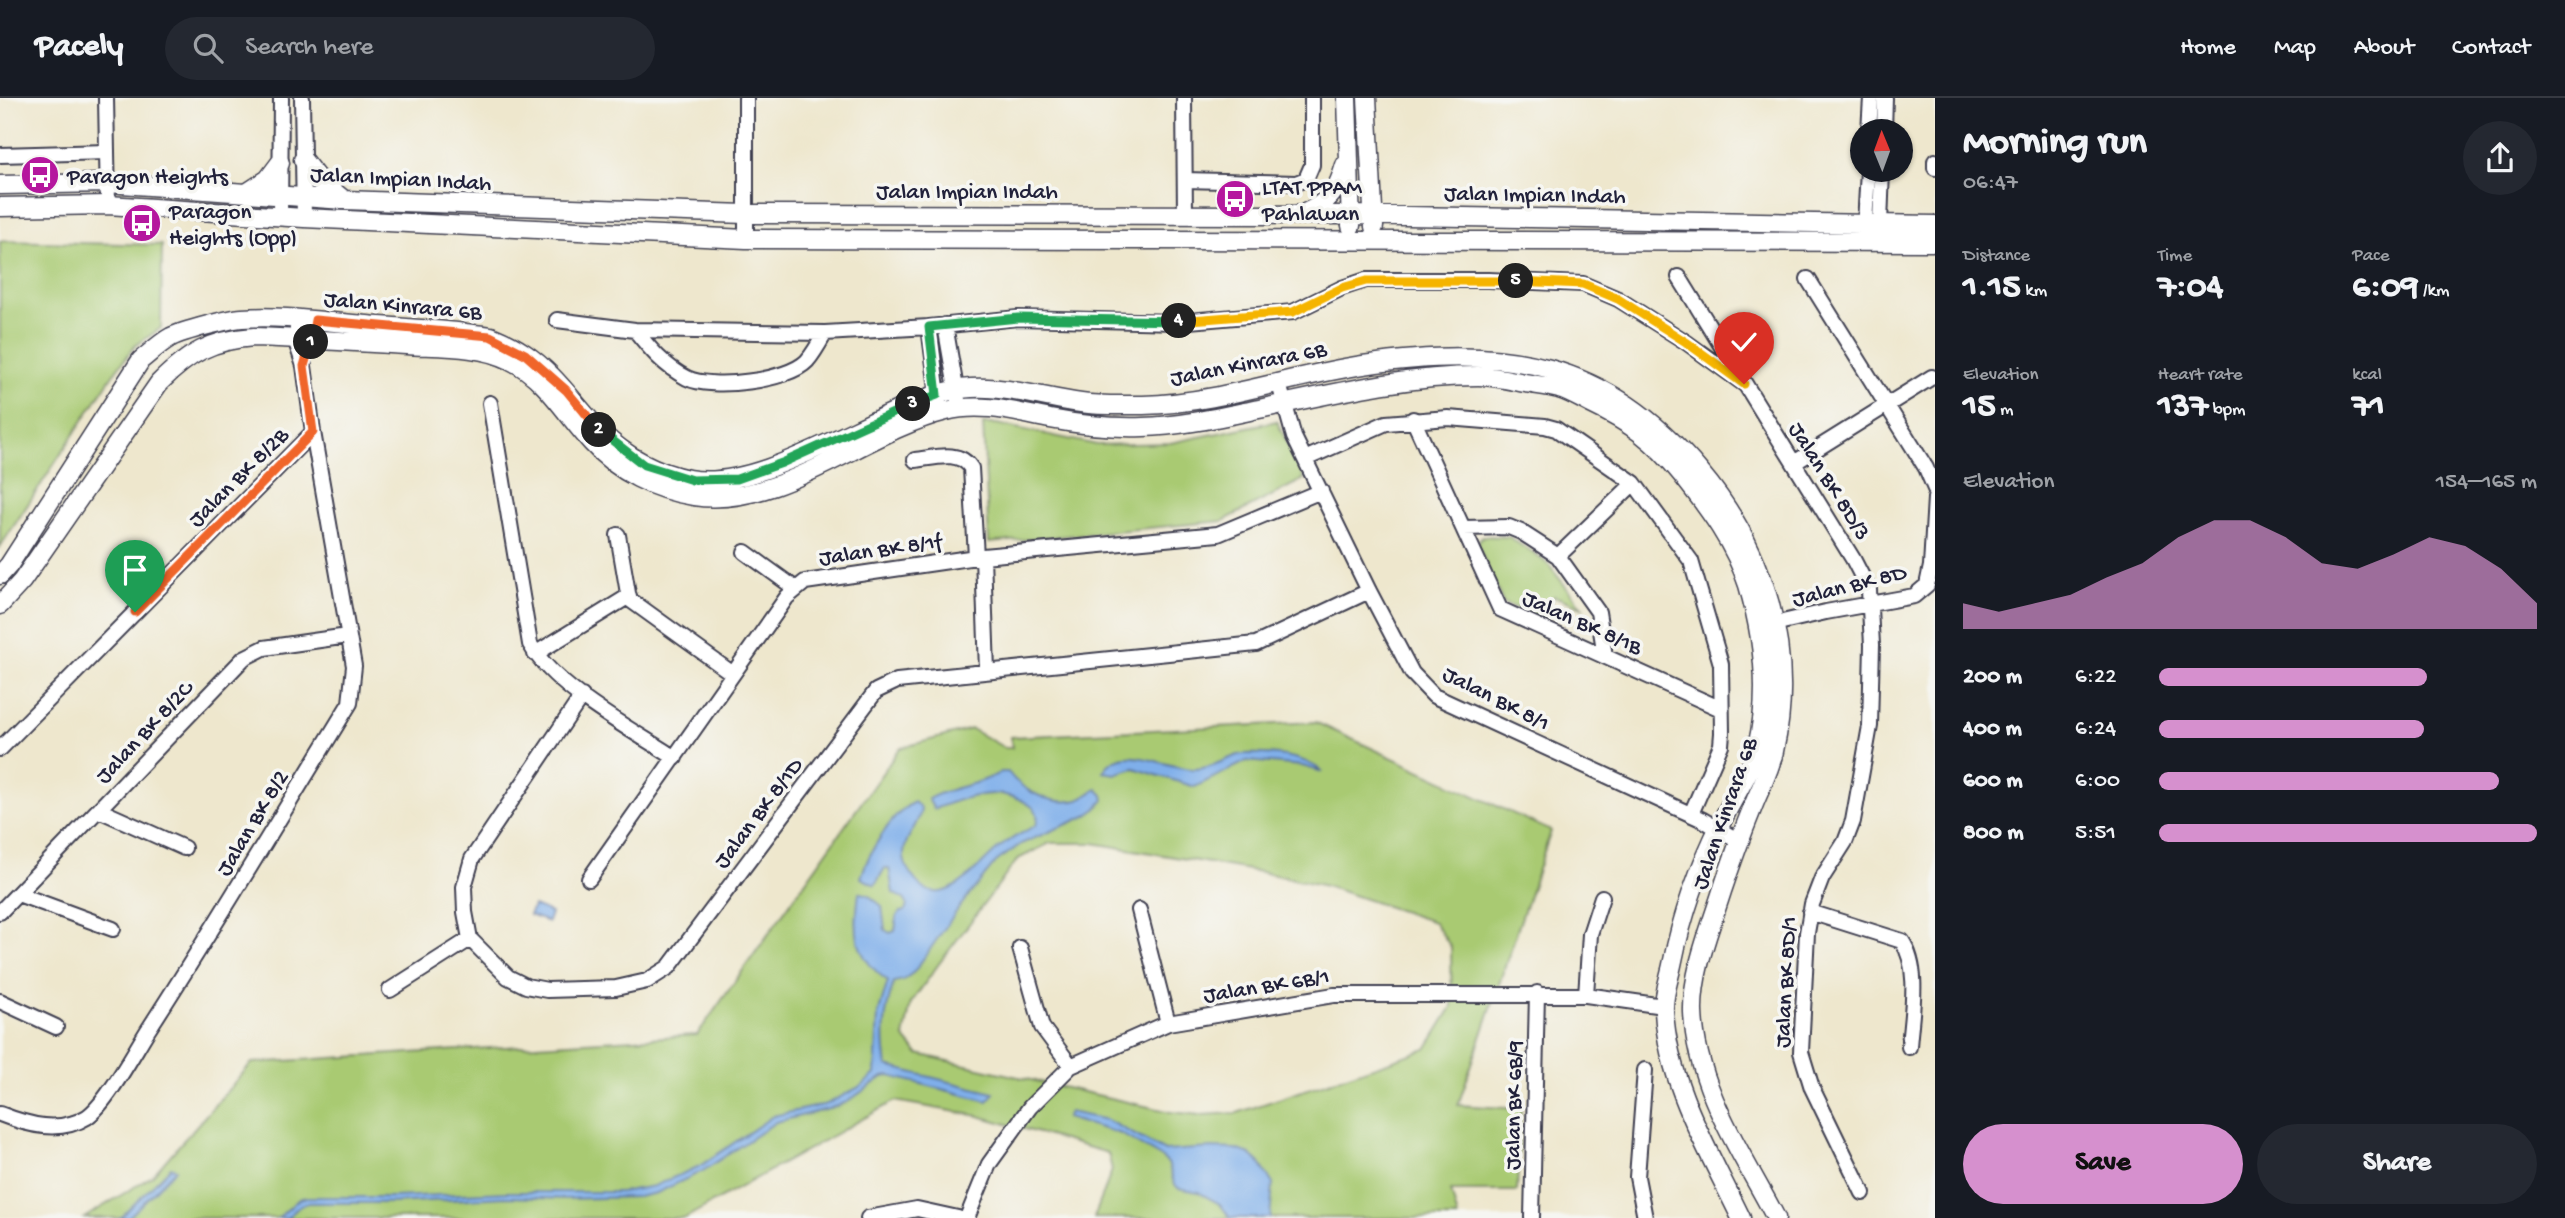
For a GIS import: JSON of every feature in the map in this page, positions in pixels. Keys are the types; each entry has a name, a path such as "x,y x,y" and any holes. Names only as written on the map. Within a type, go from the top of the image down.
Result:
{"street":[{"path":"106,98 108,205"},
{"path":"281,98 281,216"},
{"path":"302,98 304,218"},
{"path":"746,98 746,239"},
{"path":"1184,98 1185,215"},
{"path":"1185,180 1296,183 1306,179 1311,165 1312,98"},
{"path":"1347,98 1351,240"},
{"path":"1367,98 1374,241"},
{"path":"1870,119 1871,98"},
{"path":"1884,119 1885,98"},
{"path":"0,155 107,152"},
{"path":"1302,215 1320,206 1336,190 1350,152"},
{"path":"303,160 317,178 344,200"},
{"path":"1935,161 1935,168"},
{"path":"248,192 268,179 280,163"},
{"path":"1869,182 1873,224"},
{"path":"1873,224 1880,182"},
{"name":"Jalan Impian Indah","path":"0,185 108,183 344,200 745,214 1374,215 1935,225"},
{"name":"Jalan Impian Indah","path":"0,207 108,205 304,218 746,239 1935,242"},
{"name":"Jalan BK 8D/3","path":"1679,277 1853,559 1869,590 1870,604"},
{"path":"1808,279 1926,468 1935,489"},
{"path":"557,320 635,330 825,333 945,326 1018,318 1177,322 1293,312 1342,288 1366,281 1488,280 1583,284 1618,299 1686,342 1744,384"},
{"name":"Jalan Kinrara 6B","path":"0,575 141,360 171,337 239,318 306,320 490,336 525,354 566,390 604,436 644,465 692,480 737,479 782,463 860,426 939,403 959,408 1003,408 1092,426 1141,427 1188,424 1397,381 1484,376 1559,389 1623,419 1670,461 1721,528 1767,626 1781,667 1780,708 1774,756 1739,841 1711,925 1698,976 1693,1010 1700,1053 1712,1098 1776,1218"},
{"name":"Jalan BK 8/2B","path":"0,749 313,432 304,366 306,320"},
{"path":"945,326 959,408"},
{"path":"929,327 939,403"},
{"path":"635,330 657,358 689,379 738,384 782,375 806,362 825,333"},
{"name":"Jalan Kinrara 6B","path":"0,605 22,581 159,383 180,362 205,347 232,339 304,339 474,350 509,359 528,371 555,397 595,447 622,469 646,482 695,496 746,495 777,485 939,403 956,390 976,387 1011,390 1086,404 1147,405 1213,398 1361,365 1465,356 1525,362 1579,378 1628,404 1658,428 1698,470 1729,511 1747,542 1763,581 1767,626 1763,711 1756,752 1718,827 1692,889 1679,928 1663,1006 1672,1058 1689,1110 1741,1218"},
{"path":"1794,463 1932,377"},
{"name":"Jalan BK 8/1","path":"1279,384 1294,437 1369,591 1412,673 1434,696 1691,814 1739,841"},
{"path":"490,403 527,634 535,654 546,667 582,696 675,758"},
{"path":"1305,459 1386,423 1413,419 1448,418 1545,425 1556,429 1634,483 1691,561 1719,654 1721,745 1691,814"},
{"name":"Jalan BK 8/1B","path":"1413,419 1500,609 1721,709"},
{"name":"Jalan BK 8/2","path":"0,1114 28,1125 63,1126 88,1116 108,1092 197,955 350,703 354,666 313,432"},
{"path":"915,460 961,457 971,468 987,671"},
{"path":"1558,556 1634,483"},
{"name":"Jalan BK 8/1f","path":"589,879 787,597 805,582 979,556 1218,534 1321,491"},
{"name":"Jalan BK 8D","path":"1767,626 1914,596 1927,585 1931,566 1935,498"},
{"path":"1463,528 1509,527 1558,556 1598,612 1605,656"},
{"path":"618,535 629,598 733,674"},
{"path":"745,552 796,589"},
{"name":"Jalan BK 8/1D","path":"470,939 508,977 526,986 547,990 615,988 647,981 669,967 876,691 897,681 1256,643 1369,591"},
{"path":"535,654 629,596"},
{"name":"Jalan BK 8D/1","path":"1863,1193 1812,1088 1803,1060 1806,947 1810,912 1822,878 1845,842 1853,821 1870,726 1870,604"},
{"name":"Jalan BK 8/2C","path":"0,912 244,658 264,648 348,636"},
{"path":"390,990 470,939 464,887 472,859 582,696"},
{"path":"99,810 184,848"},
{"path":"18,894 113,929"},
{"path":"1586,995 1590,934 1602,897"},
{"path":"1139,911 1168,1023"},
{"path":"1810,912 1902,941 1909,952 1913,973 1909,1047"},
{"path":"1020,947 1042,1027 1071,1066"},
{"name":"Jalan BK 6B/1","path":"967,1218 989,1164 1030,1107 1071,1066 1168,1023 1334,995 1537,993 1586,995 1663,1006"},
{"name":"Jalan BK 6B/9","path":"1532,1218 1537,993"},
{"path":"0,1001 56,1027"},
{"path":"1645,1070 1637,1177 1645,1218"},
{"path":"868,1218 917,1209 958,1218"}],"green space":[{"path":"0,241 162,245 161,328 135,346 112,376 0,547"},
{"path":"1277,421 1304,479 1223,521 989,543 983,424 997,424 1097,445 1170,443"},
{"path":"1482,536 1509,537 1547,563 1582,607 1554,596 1544,619 1503,603 1477,544"},
{"path":"1315,722 1551,831 1458,1105 1521,1109 1517,1191 1451,1191 1458,1218 1094,1218 1112,1170 1108,1153 979,1116 895,1101 685,1218 84,1218 152,1176 252,1063 697,1035 900,748 971,729 1005,748 1012,748 1011,737","holes":["1050,843 1093,843 1326,886 1434,922 1451,947 1452,1007 1426,1049 1237,1113 1200,1115 1171,1112 918,1054 904,1037 911,1003 1018,859"]}],"water":[{"path":"1242,754 1295,758 1323,772 1302,766 1247,761 1195,787 1134,768 1115,774 1103,772 1111,762 1122,758 1146,758 1195,769"},
{"path":"1001,772 1008,772 1022,786 1049,799 1078,800 1097,789 1104,800 1086,816 1021,844 996,862 961,905 914,972 903,980 894,982 884,1034 887,1066 994,1093 988,1101 890,1076 883,1077 847,1102 776,1122 703,1171 657,1193 638,1197 506,1197 392,1203 309,1203 301,1205 287,1218 278,1218 299,1199 306,1197 620,1192 654,1186 700,1166 773,1116 827,1104 863,1085 875,1074 878,1015 888,981 868,962 858,942 856,919 859,892 868,895 882,906 885,930 890,933 895,931 897,916 905,911 907,905 905,900 893,893 889,868 885,868 875,885 861,878 869,857 897,815 914,802 921,808 904,851 908,870 927,890 938,892 960,883 1004,844 1036,825 1038,817 1031,806 1008,796 995,794 970,797 934,809 928,799"},
{"path":"533,906 551,913 548,922 529,915"},
{"path":"1069,1112 1107,1120 1165,1151 1211,1148 1236,1149 1250,1154 1259,1162 1273,1184 1270,1218 1230,1218 1220,1204 1198,1192 1178,1188 1168,1163 1162,1158 1121,1134 1066,1118"},
{"path":"171,1167 176,1169 128,1218 120,1218"}],"place":[{"name":"Paragon Heights","path":"40,175"},
{"name":"LTAT PPAM Pahlawan","path":"1235,199"},
{"name":"Paragon Heights (Opp)","path":"142,223"}],"route":[{"path":"135,612 313,432 304,366 310,352 315,320 490,336 525,354 566,390 604,436 644,465 692,480 737,479 782,463 860,426 937,395 929,327 1018,318 1177,322 1256,316 1293,312 1342,288 1366,281 1488,280 1583,284 1618,299 1686,342 1744,384"}]}
